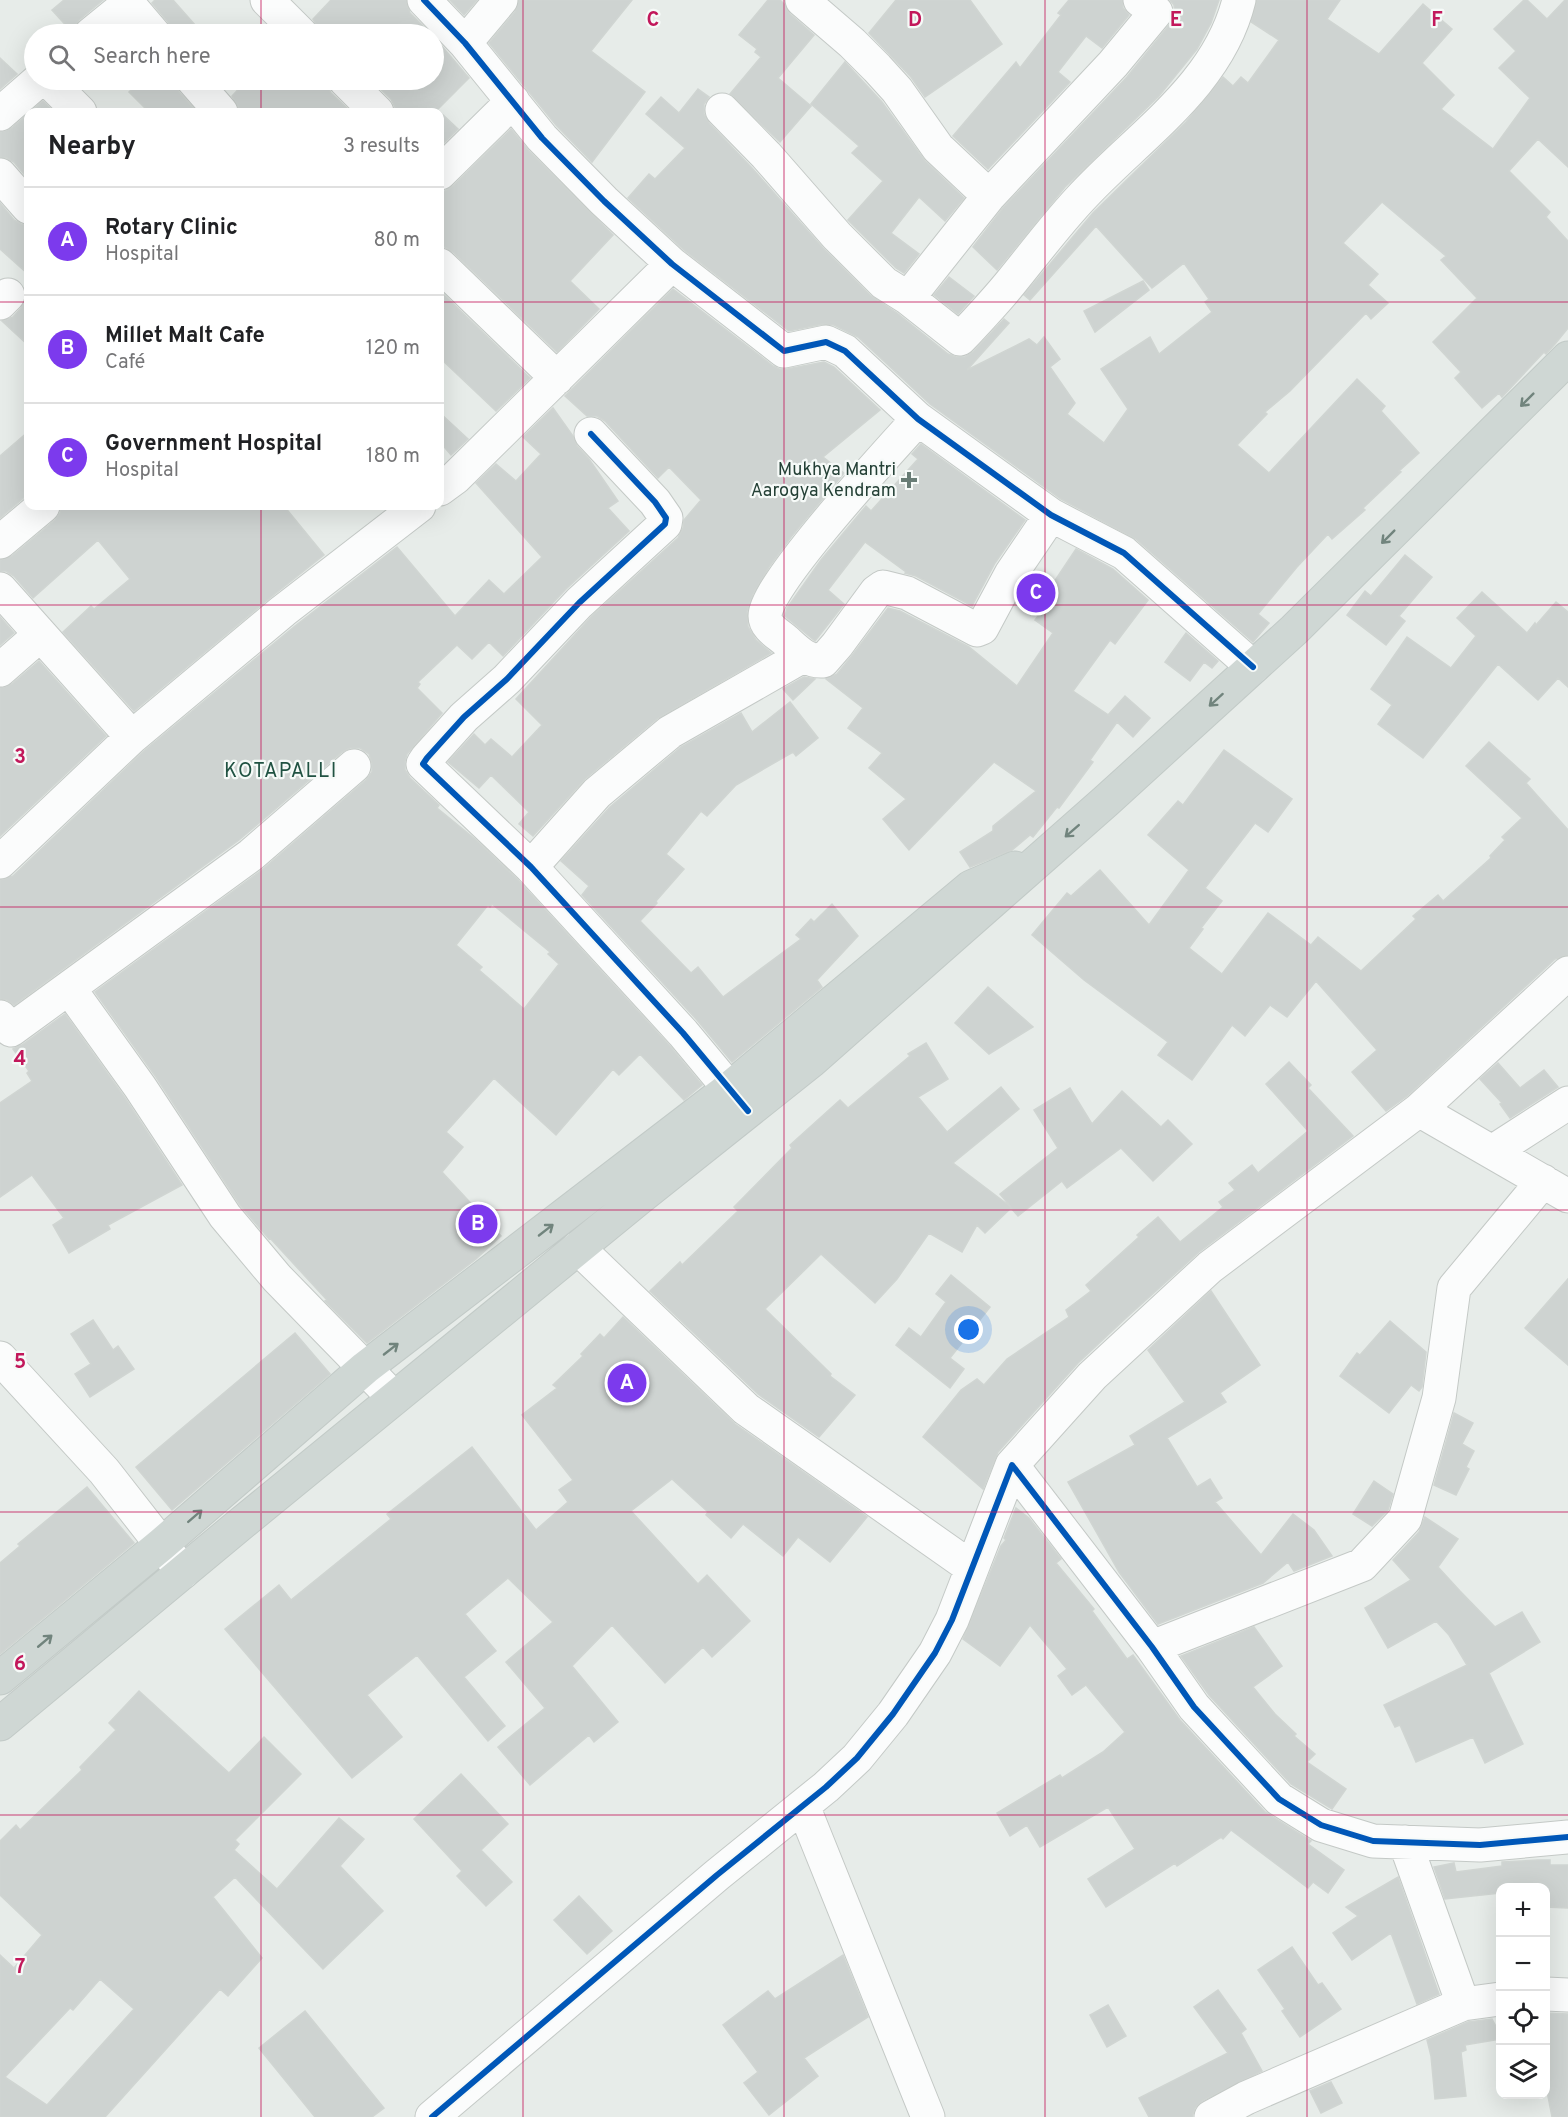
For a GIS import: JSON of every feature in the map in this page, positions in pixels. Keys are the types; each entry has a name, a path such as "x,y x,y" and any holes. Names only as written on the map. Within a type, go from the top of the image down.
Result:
{"main road":[{"path":"0,1678 162,1544 365,1368 739,1100 811,1061 1042,857 1302,622 1547,382 1568,358"},
{"path":"0,1724 578,1248 739,1100"}],"street":[{"path":"267,0 291,24"},
{"path":"424,0 465,43 542,138 672,264 784,351 826,342 845,351 918,419 1051,515 1124,553 1253,667"},
{"path":"465,43 501,0"},
{"path":"802,0 877,68 897,90 938,148 989,196"},
{"path":"908,298 989,196 1113,64 1156,12 1140,0"},
{"path":"722,110 766,154 837,236 884,283 908,298 960,339 1011,283 1078,201 1103,174 1162,120 1199,77 1221,48 1239,0"},
{"path":"102,24 126,2 145,24"},
{"path":"0,114 28,90"},
{"path":"58,90 76,108"},
{"path":"202,90 218,108"},
{"path":"355,90 373,108"},
{"path":"444,170 513,101"},
{"path":"0,175 24,202"},
{"path":"444,486 455,478 672,264"},
{"path":"444,269 557,378"},
{"path":"918,419 812,541 771,598 765,616 769,627 803,656 816,662 823,661 876,592 883,587 907,592 977,630 982,628 1011,574 1051,515"},
{"path":"591,434 655,502 666,518 665,524 579,603 507,679 464,717 423,764 531,867 683,1033 739,1100"},
{"path":"0,542 38,510"},
{"path":"0,862 132,737 283,611 414,510"},
{"path":"0,589 132,737"},
{"path":"0,670 40,635"},
{"path":"531,867 597,793 670,732 803,656"},
{"path":"0,1017 11,1030 251,855 354,766"},
{"path":"432,2117 717,1875 803,1806 857,1758 893,1714 935,1653 952,1620 1012,1466 1092,1376 1210,1267 1419,1110 1568,973"},
{"path":"69,988 140,1087 225,1216 277,1278 394,1398"},
{"path":"1492,1152 1568,1102"},
{"path":"1152,1647 1362,1565 1405,1519 1438,1398 1454,1288 1555,1189 1419,1110"},
{"path":"578,1248 746,1409 972,1568"},
{"path":"0,1358 104,1471 183,1572"},
{"path":"1012,1466 1152,1647 1194,1707 1279,1799 1321,1825 1373,1841 1480,1845 1568,1837"},
{"path":"803,1806 928,2117"},
{"path":"1405,1842 1463,2004"},
{"path":"1550,1994 1568,1995"},
{"path":"1211,2117 1246,2098 1463,2004 1496,2000"}],"building":[{"path":"64,0 103,0 76,24 65,24 52,10"},
{"path":"155,0 173,0 194,24 169,24 152,3"},
{"path":"331,0 406,0 410,13 421,24 316,24 313,19"},
{"path":"450,0 477,0 464,15"},
{"path":"519,0 632,0 591,51 645,92 592,162 556,125 489,43 515,12"},
{"path":"768,0 780,0 790,14 814,35 778,78 811,106 780,142 730,94 761,57 755,52 757,49 739,35"},
{"path":"896,0 970,0 1002,44 925,97 911,77 869,33"},
{"path":"1069,0 1122,0 1123,8 1129,15 1102,48 1086,36 1058,72 1070,82 988,169 953,136 1016,62 1020,68 1061,15 1058,13"},
{"path":"1170,0 1219,0 1211,23 1197,49 1159,96 1065,187 997,270 973,247 1003,208 1127,77 1170,24 1175,14 1174,5"},
{"path":"1257,0 1340,0 1327,19 1379,54 1423,4 1452,29 1422,63 1454,95 1441,109 1493,149 1530,98 1499,68 1516,51 1494,29 1524,0 1527,0 1547,19 1565,0 1568,0 1568,167 1538,139 1509,171 1550,212 1546,217 1568,241 1568,328 1546,354 1544,352 1502,397 1499,393 1482,408 1455,378 1461,372 1433,342 1477,298 1441,260 1446,256 1382,202 1343,243 1378,274 1368,285 1388,303 1371,319 1366,313 1290,391 1265,412 1267,414 1237,445 1269,473 1357,379 1385,406 1381,411 1419,453 1363,508 1365,510 1332,539 1328,534 1297,567 1258,614 1269,623 1253,642 1136,539 1061,499 930,404 858,337 834,325 823,324 789,331 684,250 628,198 649,174 655,179 685,148 646,114 661,97 679,113 698,89 709,97 704,104 704,114 709,123 823,248 871,296 897,313 948,354 956,357 965,357 973,352 1004,319 1009,323 967,370 1029,339 1037,345 1044,337 1060,359 1050,367 1075,403 1067,414 1104,443 1128,409 1101,369 1150,337 1159,354 1212,312 1205,302 1209,299 1184,263 1152,288 1096,226 1030,300 1024,295 1093,213 1186,122 1223,77 1233,86 1241,77 1248,83 1279,40 1251,22"},
{"path":"444,49 469,78 439,108 395,108 391,99 382,90 444,90"},
{"path":"0,58 17,74 0,89"},
{"path":"845,62 882,102 925,161 964,198 945,221 919,197 891,233 919,254 904,273 896,268 848,220 883,181 852,153 859,146 811,104"},
{"path":"131,90 178,90 193,108 145,108 129,92"},
{"path":"238,90 330,90 347,108 239,108 232,96"},
{"path":"43,101 50,108 35,108"},
{"path":"444,116 458,129 444,143"},
{"path":"24,118 24,174 14,162 0,157 0,132 12,128"},
{"path":"511,129 529,151 613,235 570,281 599,309 557,352 453,252 444,247 444,191 453,186"},
{"path":"0,203 14,220 24,224 24,270 0,249"},
{"path":"949,277 974,296 958,314 934,295"},
{"path":"1143,281 1149,290 1095,332 1084,311"},
{"path":"673,289 773,366 787,369 824,362 834,367 880,410 823,457 844,473 791,537 753,594 747,611 748,627 756,640 771,653 658,718 585,779 533,836 519,824 529,812 491,775 479,788 448,762 474,734 485,745 491,739 512,757 542,725 516,699 592,616 678,538 684,520 701,500 669,467 658,478 605,421 597,416 587,416 565,396"},
{"path":"444,295 530,378 496,411 444,362"},
{"path":"24,301 24,341 2,321 13,317"},
{"path":"553,408 573,436 577,446 589,459 618,501 608,508 629,531 566,589 503,656 489,642 472,659 457,645 418,682 420,684 417,688 442,713 407,754 405,770 410,778 439,805 437,808 475,839 518,880 669,1045 702,1085 684,1100 640,1054 619,1075 613,1069 556,1135 494,1078 446,1132 463,1147 442,1172 501,1236 476,1259 367,1343 325,1301 327,1300 240,1205 156,1077 95,992 262,870 366,780 372,772 369,754 360,748 350,748 342,752 239,840 14,1005 7,1000 0,999 0,880 13,876 144,751 295,626 397,547 455,616 489,580 504,594 542,557 476,483 496,464 516,481 541,454 523,437","holes":["492,904 550,952 548,954 559,964 524,1009 479,970 482,967 456,945 488,905 490,907"]},
{"path":"444,417 468,439 451,455 444,447"},
{"path":"24,435 24,497 0,518 0,456"},
{"path":"921,444 1025,520 995,563 972,606 916,576 905,573 865,542 828,590 844,604 815,641 785,616 787,608 821,560 866,506 871,511 918,459 912,454"},
{"path":"60,510 287,510 324,555 134,711 63,632 91,606 94,609 130,579 98,540 33,598 14,576 6,571 0,571 0,560 12,556 55,520"},
{"path":"1076,549 1113,569 1148,600 1115,644 1110,640 1073,691 1108,715 1125,696 1150,718 1133,737 1117,722 1090,760 1093,762 1059,808 1057,807 1033,837 1030,835 1012,850 970,867 960,852 993,831 993,826 1036,791 994,762 909,850 883,819 906,799 869,768 882,753 848,728 863,708 826,679 837,674 888,608 900,611 969,647 1017,686 1053,633 1035,620 1038,616 1017,602 1030,579 1048,591"},
{"path":"1405,555 1432,577 1399,616 1405,621 1386,645 1347,615 1365,591 1371,596"},
{"path":"1482,592 1527,633 1556,602 1568,612 1568,687 1558,678 1538,700 1498,664 1423,758 1378,724 1392,705 1371,689 1407,637 1451,668 1476,636 1457,618"},
{"path":"0,617 14,633 0,645"},
{"path":"1186,633 1218,661 1212,668 1204,662 1190,681 1165,662"},
{"path":"39,661 106,736 0,836 0,688 12,684"},
{"path":"804,677 815,679 793,700 783,689"},
{"path":"790,702 818,738 796,756 793,752 736,785 707,816 701,811 666,854 684,869 640,921 691,973 698,967 723,997 801,939 796,935 811,919 814,922 832,904 858,936 817,980 822,987 732,1062 697,1020 582,895 589,886 561,861 610,807 681,747 741,713 752,732"},
{"path":"1489,742 1530,779 1526,783 1568,830 1568,955 1555,959 1407,1096 1386,1111 1352,1072 1377,1050 1316,981 1287,1017 1270,1005 1245,1036 1232,1025 1192,1080 1158,1055 1168,1042 1084,980 1032,935 1067,893 1071,896 1100,870 1149,925 1189,870 1148,835 1178,801 1183,805 1224,750 1292,799 1268,832 1255,823 1205,888 1222,901 1189,948 1222,974 1268,913 1311,945 1318,937 1361,971 1416,919 1413,916 1438,895 1443,901 1491,858 1490,856 1505,840 1502,837 1522,818 1466,766"},
{"path":"988,987 1033,1027 989,1054 955,1023"},
{"path":"65,1014 125,1098 182,1185 108,1225 110,1229 69,1253 53,1225 64,1218 32,1175 0,1197 0,1103 32,1081 27,1073 29,1071 13,1049"},
{"path":"926,1043 948,1079 918,1097 947,1132 1001,1087 1019,1109 953,1163 1011,1207 1000,1194 1058,1148 1034,1110 1070,1088 1092,1124 1122,1091 1161,1127 1168,1120 1192,1144 1153,1181 1121,1148 1067,1188 1062,1181 1018,1216 1011,1208 985,1233 977,1225 962,1252 929,1233 897,1279 875,1303 821,1254 765,1309 831,1374 830,1376 855,1395 819,1437 758,1394 650,1291 680,1262 682,1265 738,1211 734,1207 792,1148 790,1145 840,1100 848,1108 910,1056 908,1054"},
{"path":"1289,1062 1311,1085 1308,1088 1353,1136 1199,1252 1078,1363 998,1452 983,1489 923,1437 961,1390 977,1379 984,1385 1007,1359 1069,1317 1066,1310 1091,1291 1086,1285 1158,1217 1180,1242 1223,1207 1219,1202 1235,1190 1229,1183 1252,1165 1258,1173 1308,1131 1266,1084"},
{"path":"1498,1063 1520,1088 1544,1070 1558,1087 1510,1118 1500,1104 1502,1103 1480,1079"},
{"path":"951,1275 990,1307 950,1358 964,1369 950,1388 896,1345 909,1328 921,1337 946,1302 936,1294"},
{"path":"1568,1279 1568,1365 1525,1328"},
{"path":"1211,1291 1260,1365 1220,1393 1226,1402 1167,1438 1197,1487 1210,1479 1222,1498 1215,1502 1261,1555 1293,1514 1314,1530 1332,1556 1294,1571 1288,1562 1263,1583 1158,1624 1119,1572 1068,1482 1135,1445 1130,1436 1185,1402 1148,1350"},
{"path":"623,1317 735,1424 867,1517 830,1562 798,1537 783,1556 743,1524 731,1538 706,1515 708,1512 672,1479 631,1511 698,1584 707,1575 750,1621 712,1657 703,1647 665,1683 612,1625 572,1666 618,1722 594,1742 589,1735 530,1785 498,1747 545,1708 506,1662 553,1622 508,1578 465,1614 496,1651 464,1677 505,1726 488,1741 417,1655 367,1695 402,1737 352,1778 225,1629 279,1585 291,1600 391,1519 387,1514 472,1447 536,1530 568,1502 559,1490 573,1480 522,1415 557,1388 553,1385 583,1356 581,1354 600,1334 604,1338"},
{"path":"93,1320 113,1350 118,1346 134,1369 90,1397 75,1374 91,1364 71,1334"},
{"path":"1390,1321 1426,1352 1422,1387 1419,1391 1411,1385 1389,1413 1340,1376 1357,1353 1360,1355"},
{"path":"295,1333 330,1374 172,1510 136,1467"},
{"path":"1454,1413 1473,1423 1462,1444 1474,1451 1466,1467 1469,1469 1456,1495 1434,1485"},
{"path":"1374,1481 1393,1494 1388,1510 1372,1526 1353,1514"},
{"path":"87,1487 134,1543 0,1654 0,1563 20,1546 18,1544"},
{"path":"1016,1508 1029,1518 1061,1559 1056,1563 1094,1609 1092,1611 1127,1659 1133,1655 1180,1720 1265,1812 1311,1841 1308,1844 1344,1870 1328,1893 1313,1882 1308,1888 1231,1830 1223,1839 1221,1837 1177,1866 1175,1863 1106,1907 1088,1879 1135,1849 1108,1807 1040,1847 1027,1825 1010,1836 997,1813 1060,1775 1062,1778 1103,1752 1125,1732 1086,1685 1072,1695 1058,1676 1067,1669 1030,1625 1000,1666 963,1639 1001,1546 1006,1540 1004,1538"},
{"path":"1425,1517 1458,1539 1438,1567 1460,1591 1495,1627 1522,1612 1540,1642 1489,1673 1523,1744 1485,1763 1473,1737 1416,1762 1400,1725 1395,1727 1384,1705 1467,1665 1449,1635 1436,1621 1388,1648 1365,1608 1411,1580 1393,1560 1419,1532"},
{"path":"1254,1627 1282,1666 1253,1687 1275,1714 1296,1734 1294,1736 1315,1754 1307,1762 1346,1789 1332,1809 1291,1784 1209,1695 1181,1656"},
{"path":"139,1691 229,1773 264,1737 301,1774 235,1840 239,1844 234,1850 277,1889 339,1818 364,1839 340,1866 383,1911 323,1969 235,1877 213,1897 262,1958 228,1996 220,1989 105,2117 0,2117 0,1955 14,1968 42,1935 0,1895 0,1841 16,1825 20,1830 82,1770 80,1767 116,1730 109,1723","holes":["100,1979 134,2009 47,2105 5,2077 70,2008 73,2010"]},
{"path":"461,1774 508,1824 481,1850 512,1882 486,1906 457,1876 462,1871 414,1819"},
{"path":"1550,1860 1550,1865 1568,1865 1568,1908 1550,1907 1550,1883 1496,1883 1496,1893 1445,1899 1434,1867 1454,1863 1456,1872 1502,1866 1502,1862"},
{"path":"1398,1877 1439,1994 1417,2004 1391,1933 1352,1960 1333,1933 1358,1916 1346,1907"},
{"path":"579,1896 612,1931 587,1954 554,1920"},
{"path":"1292,1947 1318,1985 1322,1983 1341,2009 1300,2037 1282,2011 1285,2009 1258,1970"},
{"path":"843,1955 868,2017 804,2058 818,2076 769,2115 744,2083 758,2072 723,2025 768,1991 775,1999"},
{"path":"1218,1990 1246,2029 1241,2033 1262,2071 1202,2101 1195,2108 1192,2117 1149,2117 1139,2098 1228,2053 1194,2007"},
{"path":"1108,2005 1126,2036 1107,2047 1090,2015"},
{"path":"305,2011 384,2108 372,2117 315,2117 259,2048"},
{"path":"1550,2013 1568,2014 1568,2117 1552,2117 1548,2099"},
{"path":"1492,2019 1496,2026 1496,2040 1465,2045 1466,2050 1461,2052 1466,2096 1435,2099 1431,2056 1427,2040 1468,2022"},
{"path":"1331,2082 1342,2103 1321,2113 1310,2091"}],"cycle path":[{"path":"424,0 465,43 542,138 604,201 672,264 784,351 826,342 845,351 918,419 1051,515 1124,553 1253,667"},
{"path":"591,434 655,502 666,518 665,524 579,603 507,679 464,717 423,764 531,867 683,1033 748,1111"},
{"path":"432,2117 717,1875 826,1787 857,1758 893,1714 935,1653 952,1620 1012,1465 1152,1647 1194,1707 1279,1799 1321,1825 1373,1841 1480,1845 1568,1837"}],"place":[{"name":"Mukhya Mantri Aarogya Kendram","path":"909,480"},
{"name":"Government Hospital","path":"1036,593"},
{"name":"Millet Malt Cafe","path":"478,1224"},
{"name":"Rotary Clinic","path":"627,1383"}],"district":[{"name":"KOTAPALLI","path":"281,772"}]}
